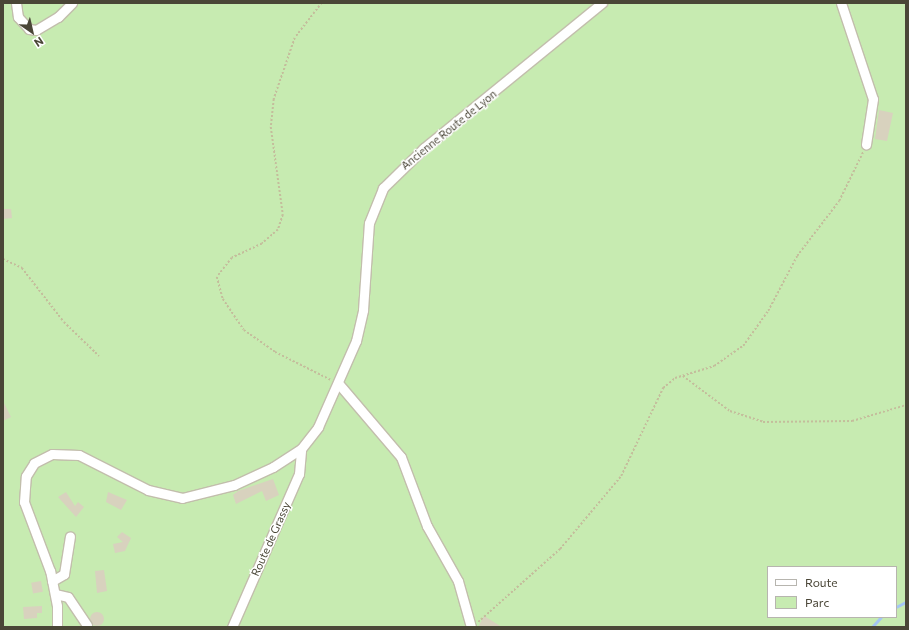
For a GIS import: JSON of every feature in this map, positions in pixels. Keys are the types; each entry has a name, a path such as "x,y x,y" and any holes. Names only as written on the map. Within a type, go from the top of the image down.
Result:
{"street":[{"path":"16,3 18,17 29,29 36,30 58,17 72,3"},
{"name":"Ancienne Route de Lyon","path":"56,627 55,594 52,581 24,502 26,476 41,458 66,452 80,455 148,490 182,498 234,485 273,467 301,448 318,427 338,383 360,326 369,223 383,188 424,148 602,3"},
{"path":"841,3 873,99 866,144"},
{"path":"338,383 401,458 427,526 458,581 471,627"},
{"name":"Route de Grassy","path":"232,627 299,474 301,448"},
{"path":"52,581 64,574 70,536"},
{"path":"55,594 68,597 87,625"}],"path":[{"path":"322,3 295,38 274,98 271,127 283,209 278,230 262,244 232,258 217,277 223,299 244,330 275,352 338,383"},
{"path":"474,627 560,549 609,490 637,448 663,388 683,376 724,360 752,335 797,256 839,201 866,144"},
{"path":"3,259 22,268 64,322 99,356"},
{"path":"683,376 730,411 763,422 852,421 906,405"}],"green space":[{"path":"3,3 906,3 906,627 3,627"}],"building":[{"path":"879,110 893,113 887,141 875,139"},
{"path":"3,209 11,209 12,218 3,219"},
{"path":"3,401 11,417 3,421"},
{"path":"273,479 279,495 266,501 262,491 236,504 233,495 238,491"},
{"path":"66,492 75,506 78,502 84,507 76,517 58,497"},
{"path":"108,492 127,500 121,510 106,502"},
{"path":"122,532 131,538 125,551 115,553 113,544 123,542 117,537"},
{"path":"104,570 107,591 97,593 95,571"},
{"path":"41,581 43,592 33,594 31,583"},
{"path":"42,606 42,613 37,613 37,618 24,619 23,607"},
{"path":"97,612 102,614 104,619 102,624 97,626 92,624 90,619 92,614"},
{"path":"484,616 502,627 478,627"}],"waterway":[{"path":"897,606 906,602"},
{"path":"872,627 880,618"}]}
